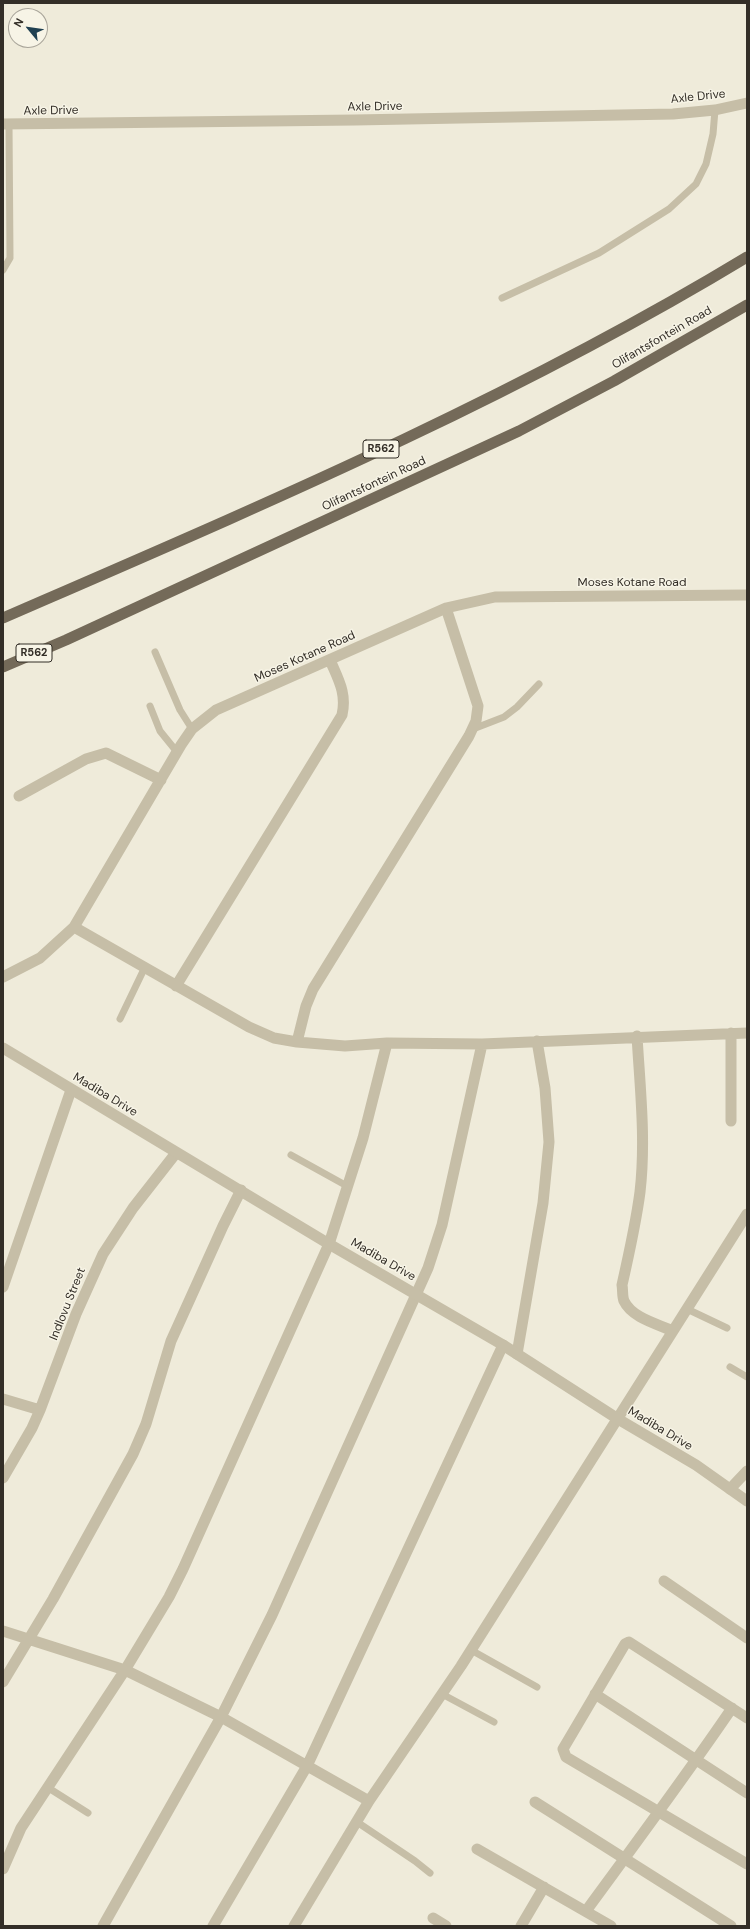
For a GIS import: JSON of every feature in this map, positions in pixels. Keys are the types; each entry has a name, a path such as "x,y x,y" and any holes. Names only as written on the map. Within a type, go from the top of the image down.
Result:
{"main road":[{"name":"R562","path":"3,618 330,473 506,391 713,278 747,257"},
{"name":"Olifantsfontein Road","path":"3,667 87,630 519,431 614,381 747,305"}],"street":[{"name":"Axle Drive","path":"6,124 673,114 715,110 747,103"},
{"name":"Moses Kotane Road","path":"3,977 40,958 74,927 160,780 192,729 216,710 446,608 474,600 495,597 747,595"},
{"path":"297,1042 306,1006 313,989 473,729 476,721 478,706 446,608"},
{"path":"176,986 342,715 345,702 342,689 330,660"},
{"path":"19,796 86,759 106,753 160,780"},
{"path":"74,927 250,1027 274,1038 297,1042 345,1046 387,1043 482,1044 637,1036 747,1033"},
{"path":"731,1033 731,1121"},
{"path":"637,1036 642,1108 642,1163 636,1214 622,1285 624,1300 628,1308 637,1314 673,1331"},
{"path":"517,1354 543,1203 549,1142 546,1088 537,1041"},
{"path":"3,1869 21,1828 125,1670 169,1597 183,1569 329,1244 363,1138 387,1043"},
{"path":"103,1926 221,1717 305,1545 428,1268 442,1225 482,1044"},
{"name":"Madiba Drive","path":"3,1048 329,1244 503,1345 618,1419 696,1465 747,1501"},
{"path":"3,1287 71,1090"},
{"name":"Indlovu Street","path":"3,1478 32,1428 76,1314 103,1254 133,1208 176,1153"},
{"path":"3,1682 61,1586 133,1454 146,1424 171,1341 241,1190"},
{"path":"294,1926 369,1801 471,1650 747,1214"},
{"path":"213,1926 307,1766 503,1345"},
{"path":"3,1399 40,1410"},
{"path":"730,1489 747,1471"},
{"path":"664,1581 747,1638"},
{"path":"3,1631 125,1670 221,1717 369,1801"},
{"path":"747,1718 629,1642 625,1644 566,1741 563,1749 566,1757 747,1864"},
{"path":"595,1694 747,1792"},
{"path":"586,1911 659,1812 732,1708"},
{"path":"535,1802 731,1926"},
{"path":"477,1849 611,1926"},
{"path":"521,1926 544,1887"},
{"path":"433,1918 446,1926"}],"lane":[{"path":"502,298 599,253 669,209 696,184 706,164 713,134 715,110"},
{"path":"3,270 10,258 6,124"},
{"path":"155,652 180,710 192,729"},
{"path":"473,729 504,717 517,707 539,684"},
{"path":"150,706 160,731 177,752"},
{"path":"120,1019 145,968"},
{"path":"291,1155 347,1186"},
{"path":"687,1309 727,1328"},
{"path":"730,1367 747,1377"},
{"path":"471,1650 537,1687"},
{"path":"442,1694 494,1722"},
{"path":"47,1787 88,1813"},
{"path":"357,1822 415,1861 430,1873"}]}
